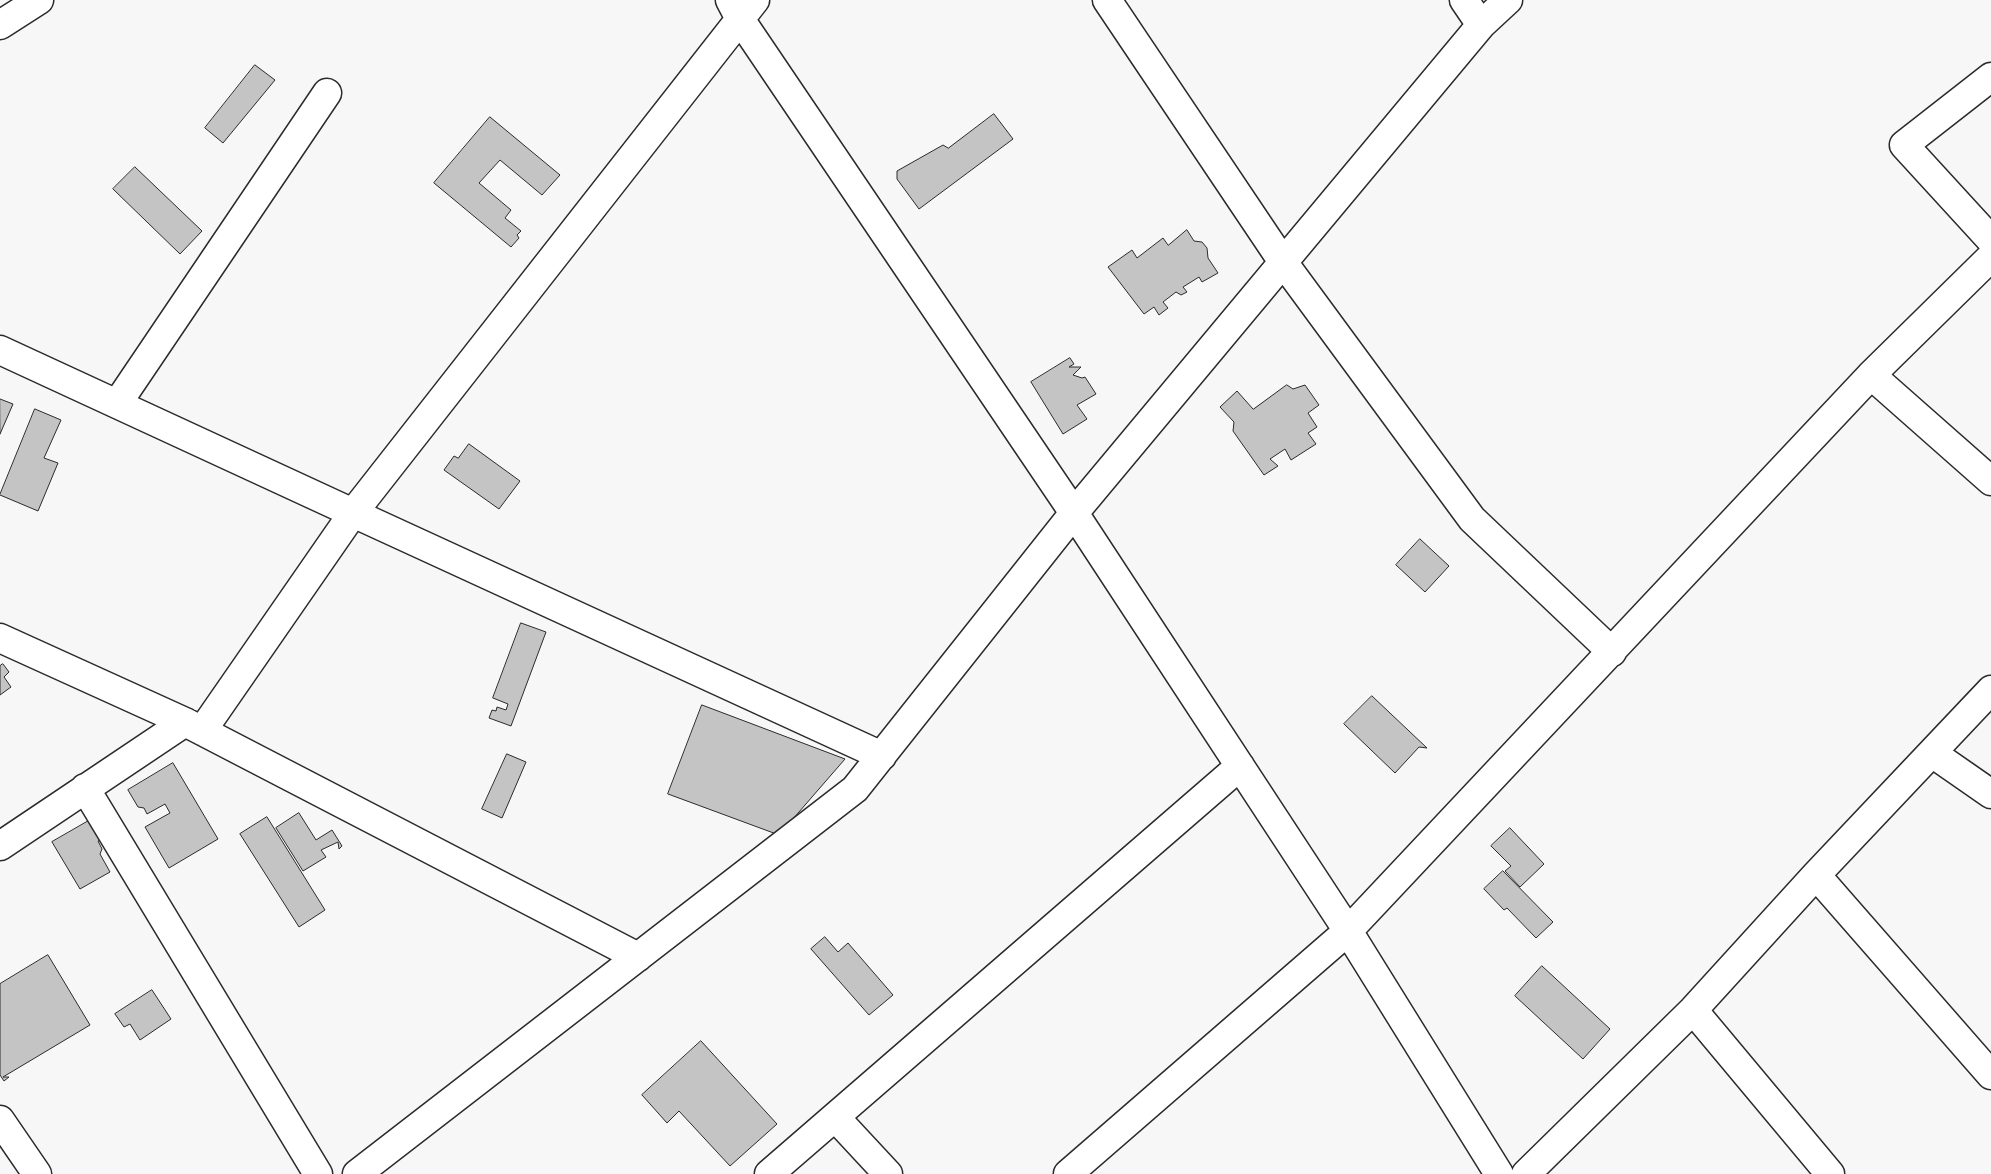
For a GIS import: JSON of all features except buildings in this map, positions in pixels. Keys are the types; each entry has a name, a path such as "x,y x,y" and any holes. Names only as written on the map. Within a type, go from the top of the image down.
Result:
{"street":[{"path":"0,25 39,0"},
{"path":"1107,0 1283,262 1472,518 1612,652"},
{"path":"1464,0 1481,25"},
{"path":"357,1174 855,790 1074,513 1481,25 1508,0"},
{"path":"0,846 86,788 193,726 353,513 742,6 1348,931 1498,1174"},
{"path":"1991,78 1904,145 1991,240"},
{"path":"117,404 327,93"},
{"path":"1068,1174 1348,931 1871,375 1991,257"},
{"path":"0,350 882,756"},
{"path":"1871,375 1991,481"},
{"path":"0,638 193,726 638,957"},
{"path":"1526,1174 1693,1010 1816,875 1991,690"},
{"path":"1932,753 1991,794"},
{"path":"769,1174 1240,766"},
{"path":"86,788 318,1174"},
{"path":"1816,875 1991,1075"},
{"path":"1693,1010 1830,1174"},
{"path":"835,1117 888,1174"},
{"path":"2,1126 37,1174"}]}
